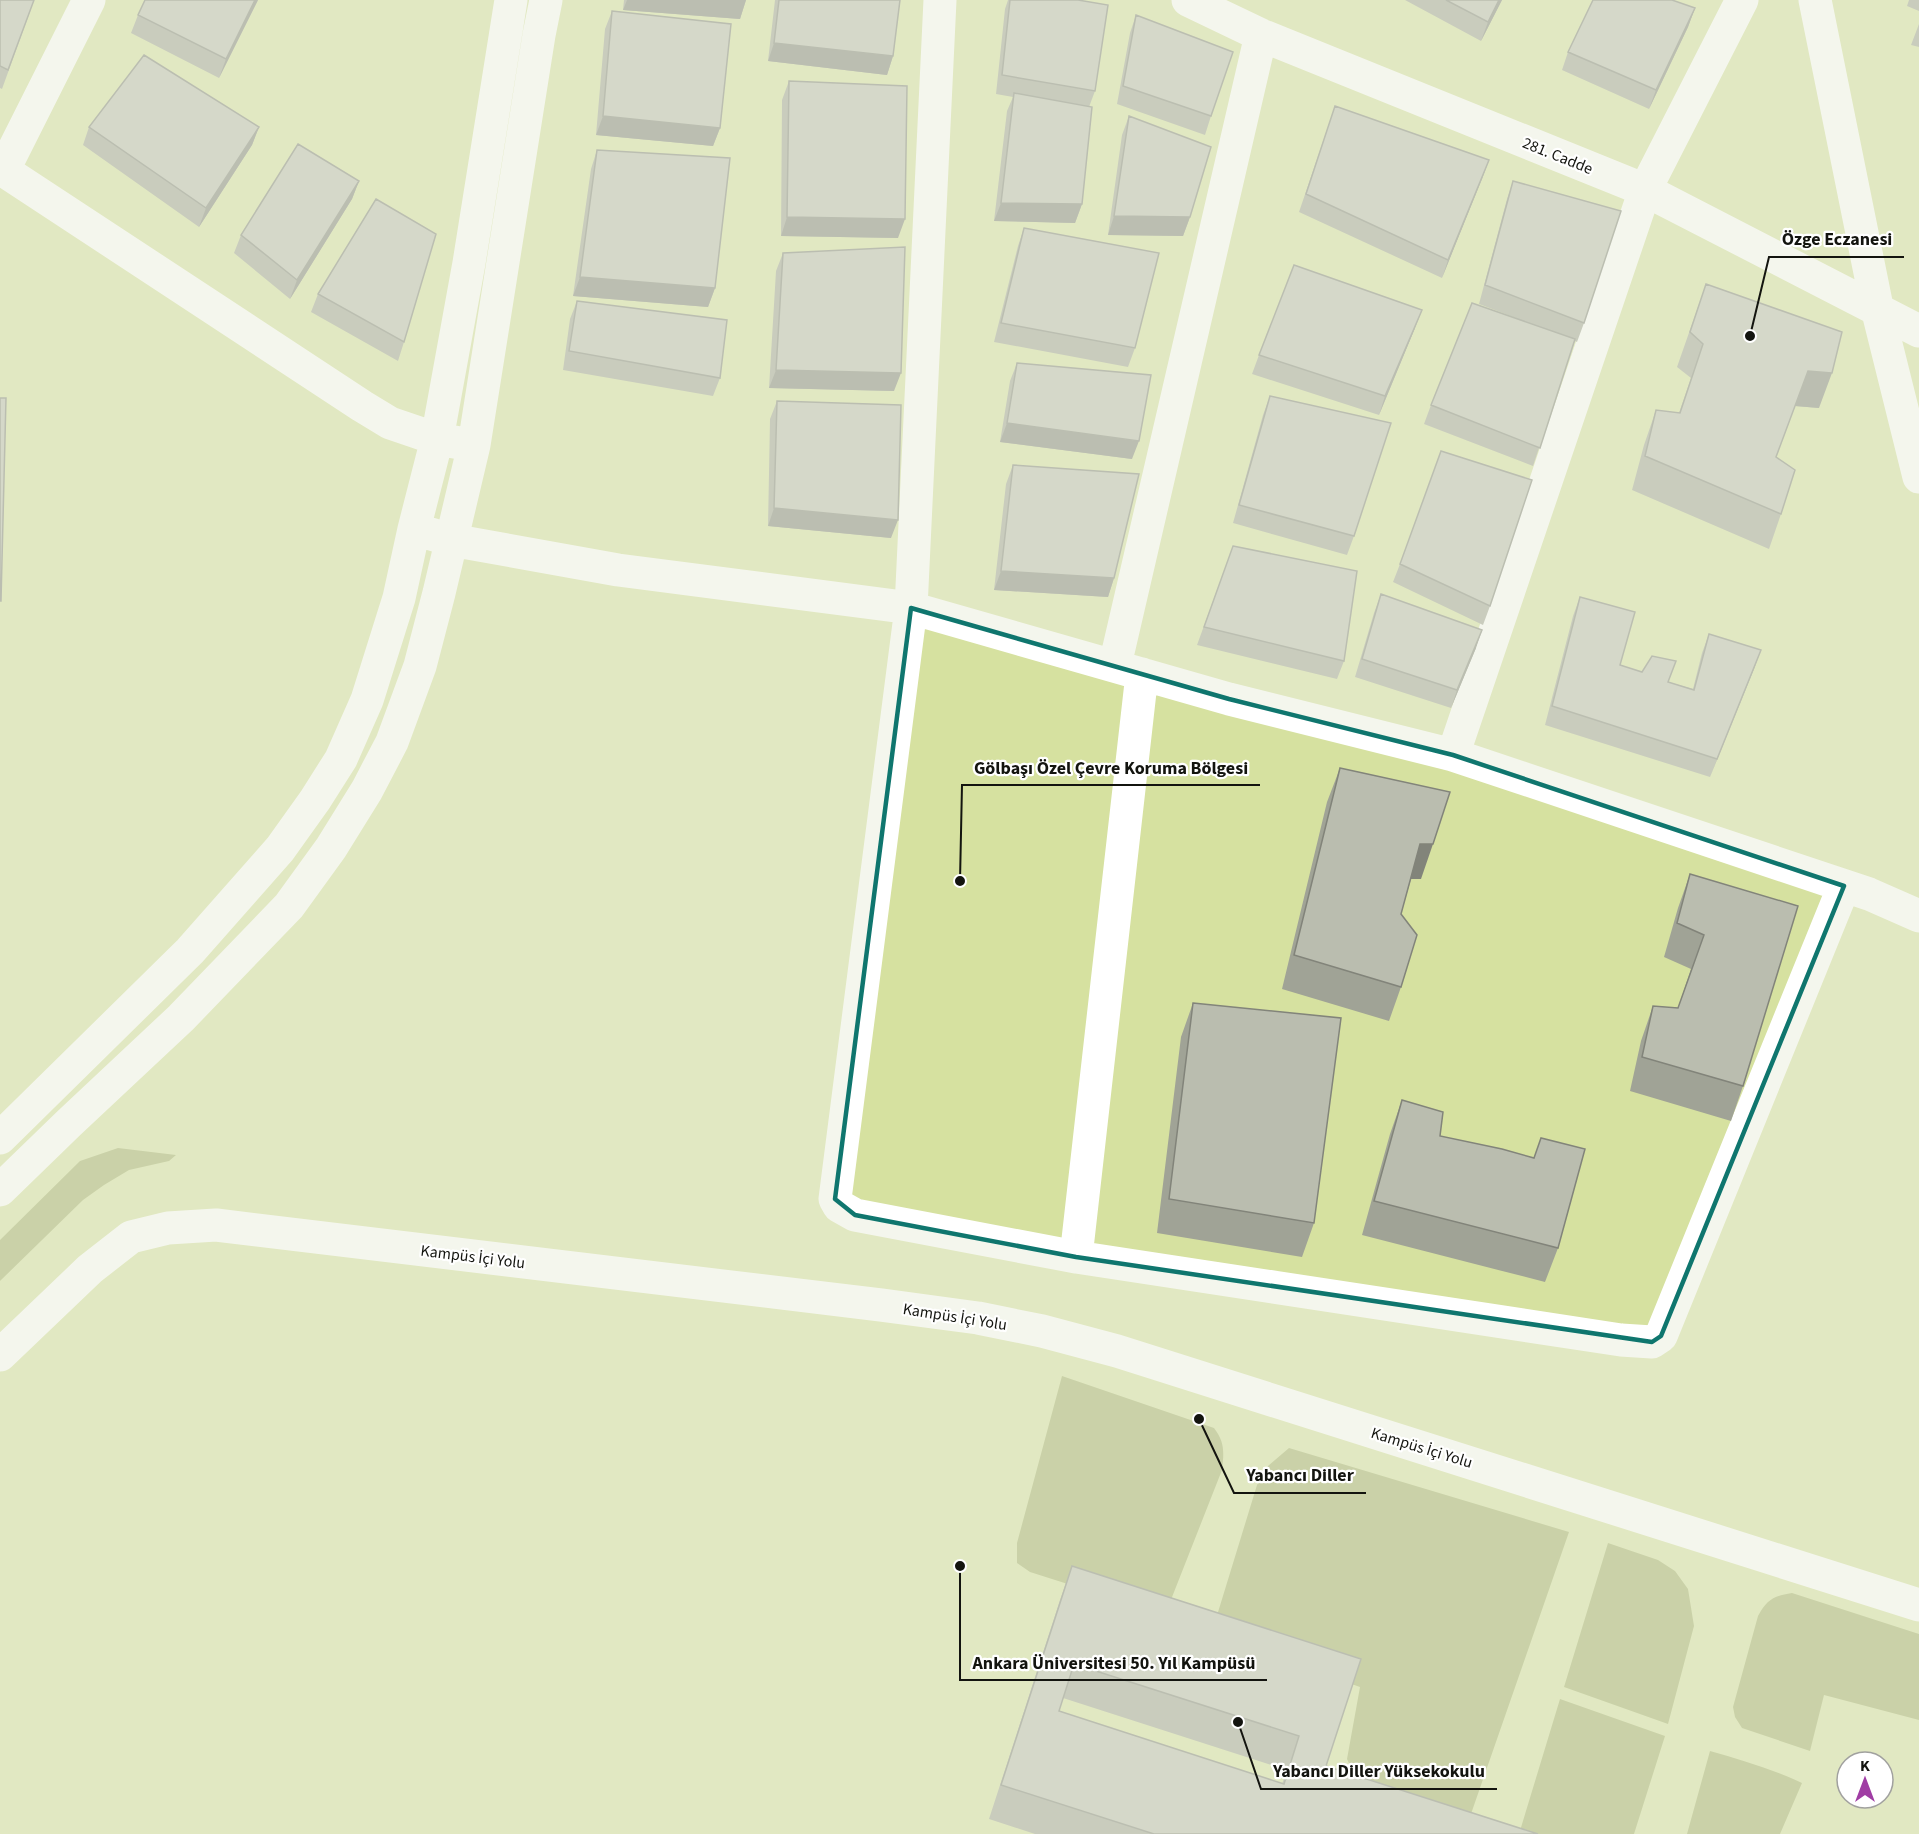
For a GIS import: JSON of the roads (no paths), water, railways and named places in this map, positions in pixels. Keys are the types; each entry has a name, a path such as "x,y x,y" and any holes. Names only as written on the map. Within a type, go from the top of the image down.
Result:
{"street":[{"path":"89,0 2,170 390,423 437,438 474,445"},
{"path":"0,1138 190,951 280,849 341,759 367,700 399,598 437,438 469,262 511,0"},
{"path":"0,1190 181,1018 289,906 331,849 367,790 392,742 420,666 474,445 546,0"},
{"path":"940,0 911,608 835,1199 839,1206 855,1215 1076,1257 1621,1340 1652,1342 1661,1336 1844,886"},
{"name":"281. Cadde","path":"1188,0 1261,35 1645,190 1878,312 1919,331"},
{"path":"1453,755 1645,190 1742,0"},
{"path":"1815,0 1878,312 1919,477"},
{"path":"1076,1257 1128,669 1261,35"},
{"path":"414,529 451,540 618,570 911,608 1229,699 1453,755 1869,894 1919,916"},
{"name":"Kampüs İçi Yolu","path":"0,1355 90,1269 131,1237 168,1228 216,1225 881,1305 978,1318 1042,1331 1116,1351 1919,1605"}],"place":[{"name":"Özge Eczanesi","path":"1750,336"},
{"name":"Gölbaşı Özel Çevre Koruma Bölgesi","path":"960,881"},
{"name":"Yabancı Diller","path":"1199,1419"},
{"name":"Ankara Üniversitesi 50. Yıl Kampüsü","path":"960,1566"},
{"name":"Yabancı Diller Yüksekokulu","path":"1238,1722"}]}
